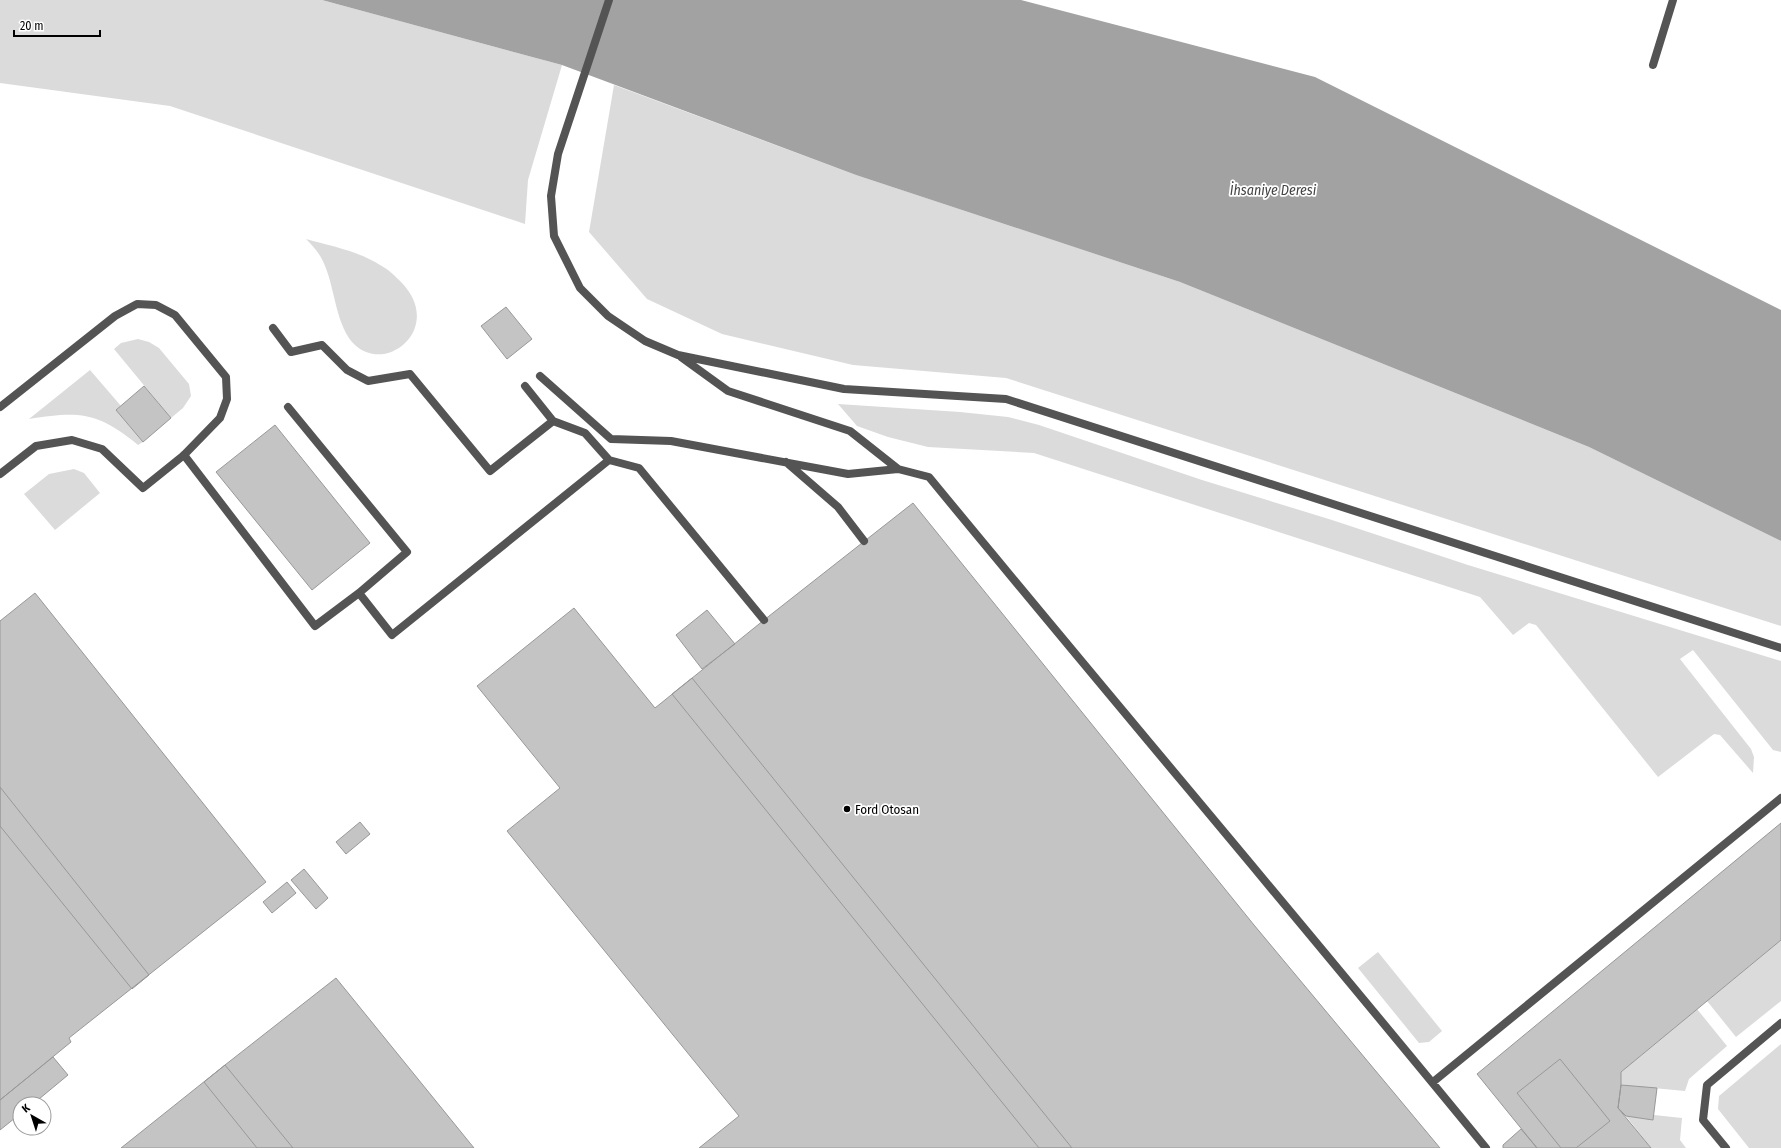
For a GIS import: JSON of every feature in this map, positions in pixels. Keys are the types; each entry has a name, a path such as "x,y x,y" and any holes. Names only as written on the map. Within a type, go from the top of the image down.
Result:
{"street":[{"path":"609,0 558,154 550,196 554,236 580,288 608,316 645,341 678,355 844,389 1006,399 1781,648"},
{"path":"1653,65 1673,0"},
{"path":"0,407 115,316 137,304 156,305 175,315 226,377 227,399 220,418 184,455 143,488 102,449 72,440 36,446 0,474"},
{"path":"273,328 290,352 322,345 347,370 368,381 410,374 490,471 553,421"},
{"path":"678,355 728,392 850,431 898,469"},
{"path":"540,376 611,439 671,441 848,474 898,469 929,478 1094,677 1338,966 1486,1148"},
{"path":"525,386 553,421 585,433 609,460 639,468 764,620"},
{"path":"184,455 315,626 407,552 288,407"},
{"path":"359,592 392,635 609,460"},
{"path":"785,462 838,507 864,541"},
{"path":"1433,1082 1781,798"},
{"path":"1726,1148 1703,1120 1707,1085 1781,1023"}],"shaded area":[{"path":"0,0 322,0 562,65 528,180 525,224 170,106 0,83"},
{"path":"614,85 856,175 1180,282 1589,447 1781,541 1781,626 1006,378 853,365 722,334 647,299 589,232"},
{"path":"306,239 344,249 372,260 386,268 401,282 413,299 417,315 414,330 406,342 395,350 382,354 368,353 355,345 344,328 340,318 323,262 317,251"},
{"path":"138,339 149,342 159,348 189,384 191,396 183,408 171,418 114,349 121,343"},
{"path":"90,370 121,406 116,410 143,442 138,445 111,426 99,420 87,417 62,415 29,419"},
{"path":"838,404 960,412 1008,417 1039,425 1202,480 1332,520 1468,565 1781,661 1781,752 1773,750 1693,650 1680,659 1751,749 1754,757 1753,773 1720,735 1714,734 1658,777 1536,625 1529,623 1513,635 1480,597 1034,453 928,447 888,437 857,426"},
{"path":"74,469 84,473 100,493 55,530 24,494 49,474"},
{"path":"1781,940 1781,1001 1736,1037 1707,1001"},
{"path":"1378,952 1442,1031 1429,1042 1419,1043 1358,968"},
{"path":"1697,1009 1727,1046 1689,1079 1685,1091 1621,1085 1621,1072"},
{"path":"1781,1044 1781,1148 1749,1148 1718,1109 1719,1096"},
{"path":"1654,1115 1682,1118 1680,1140 1686,1148 1651,1148 1626,1116 1653,1120"}],"water":[{"name":"İhsaniye Deresi","path":"322,0 1021,0 1315,77 1781,310 1781,541 1589,447 1180,282 856,175 562,65"}],"building":[{"path":"506,307 532,339 507,359 481,326"},
{"path":"144,386 171,418 143,442 116,410"},
{"path":"275,425 370,543 312,590 216,472"},
{"name":"Ford Otosan","path":"913,503 1254,925 1440,1148 699,1148 739,1116 507,831 560,788 477,686 574,608 655,708"},
{"path":"35,593 266,882 69,1038 71,1042 0,1100 0,621"},
{"path":"707,610 735,644 702,669 676,635"},
{"path":"692,678 1072,1148 1039,1148 672,694"},
{"path":"0,787 149,975 132,989 0,826"},
{"path":"360,822 370,834 346,854 336,842"},
{"path":"1781,823 1781,940 1621,1072 1618,1108 1651,1148 1537,1148 1477,1074"},
{"path":"304,869 328,898 316,909 291,880"},
{"path":"287,882 296,893 272,913 263,902"},
{"path":"336,978 474,1148 121,1148 225,1065"},
{"path":"53,1057 68,1075 43,1096 12,1096 12,1120 0,1130 0,1100"},
{"path":"1560,1059 1610,1121 1576,1148 1561,1148 1517,1093"},
{"path":"225,1065 293,1148 257,1148 204,1082"},
{"path":"1621,1085 1657,1088 1653,1120 1626,1116 1618,1108"},
{"path":"1521,1129 1537,1148 1503,1148 1503,1145"}],"place":[{"name":"Ford Otosan","path":"847,809"}]}
